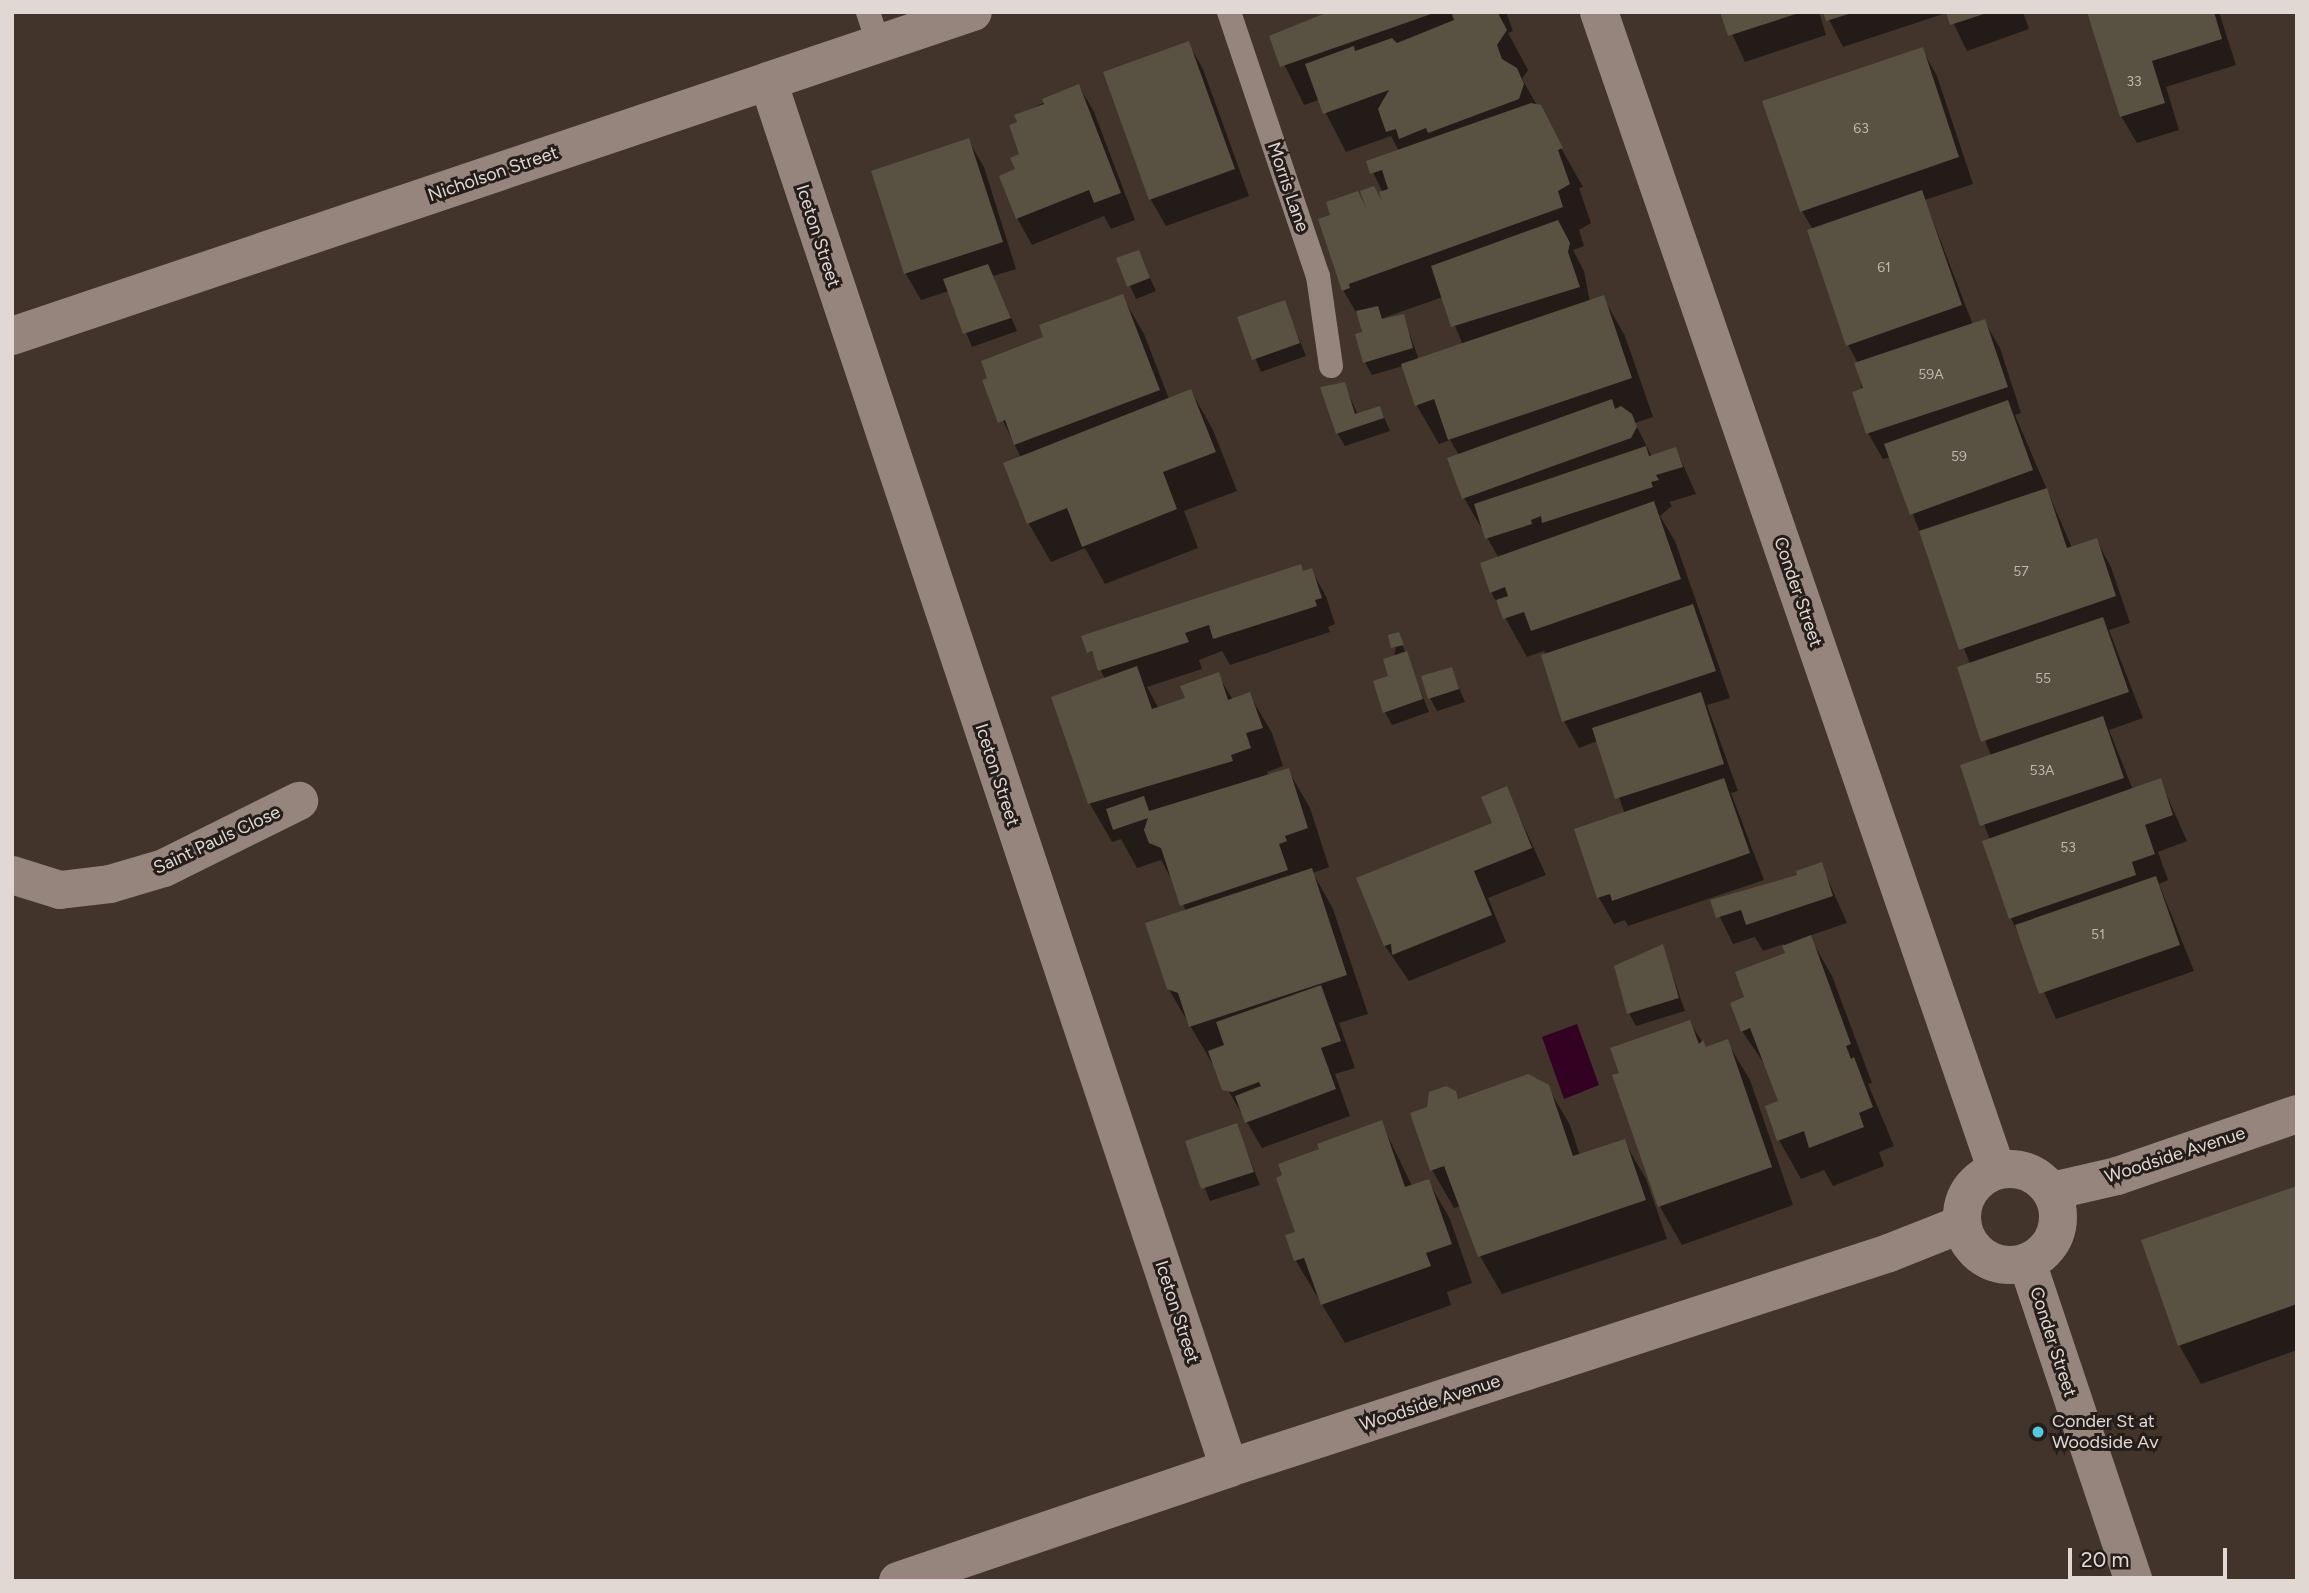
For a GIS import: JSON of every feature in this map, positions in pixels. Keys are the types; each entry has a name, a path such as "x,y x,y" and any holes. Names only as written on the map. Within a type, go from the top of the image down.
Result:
{"street":[{"name":"Nicholson Street","path":"12,336 768,81 873,28 973,12"},
{"name":"Conder Street","path":"1599,12 1997,1171"},
{"name":"Iceton Street","path":"768,81 1229,1468"},
{"name":"Saint Pauls Close","path":"12,875 60,890 110,884 164,868 299,801"},
{"name":"Woodside Avenue","path":"2052,1191 2118,1176 2297,1114"},
{"path":"2021,1170 2052,1191 2059,1211 2056,1233 2045,1251 2027,1262 2013,1266 1986,1259 1974,1250 1962,1224 1970,1191 1997,1171 2021,1170"},
{"name":"Woodside Avenue","path":"898,1581 1229,1468 1889,1253 1962,1224"},
{"name":"Conder Street","path":"2027,1262 2134,1581"}],"lane":[{"name":"Morris Lane","path":"1229,12 1318,276 1331,366"}],"shaded area":[{"path":"1577,1024 1599,1085 1564,1099 1542,1037"}],"building":[{"path":"1328,12 1434,13 1280,67 1269,36"},
{"path":"1451,12 1498,13 1507,30 1497,45 1502,59 1517,68 1524,84 1519,99 1428,133 1426,128 1399,139 1396,129 1386,132 1378,109 1389,90 1323,114 1305,64 1354,46 1355,51 1392,38 1397,43 1454,20"},
{"path":"1720,12 1799,12 1799,13 1728,36"},
{"path":"1823,12 1852,12 1852,13 1826,21"},
{"path":"1946,12 1987,12 1987,13 1950,25"},
{"path":"2087,12 2214,12 2222,39 2152,61 2165,103 2120,117"},
{"path":"1189,41 1235,169 1149,200 1103,72"},
{"path":"1923,47 1959,157 1800,212 1762,101"},
{"path":"1079,84 1121,193 1094,203 1089,190 1016,219 999,176 1015,169 1010,158 1019,154 1009,125 1017,122 1014,115 1044,104 1042,99"},
{"path":"1531,103 1541,105 1563,148 1558,150 1570,184 1558,191 1563,207 1349,284 1350,288 1342,291 1318,219 1330,215 1326,202 1358,191 1366,208 1360,191 1374,186 1382,201 1379,192 1388,189 1382,170 1370,174 1366,161"},
{"path":"969,138 1003,242 904,274 871,171"},
{"path":"1922,190 1962,305 1846,346 1807,230"},
{"path":"1558,220 1570,243 1568,252 1580,287 1451,327 1431,266"},
{"path":"1139,250 1150,278 1127,287 1116,258"},
{"path":"988,264 1011,318 963,334 943,279"},
{"path":"1123,294 1160,390 1014,445 1005,420 998,423 982,380 987,378 981,361 1043,337 1039,325"},
{"path":"1604,295 1632,378 1448,440 1434,399 1415,406 1401,364"},
{"path":"1285,300 1300,343 1252,360 1237,317"},
{"path":"1378,306 1382,319 1404,314 1413,348 1363,363 1355,334 1362,332 1356,311"},
{"path":"1985,319 2008,387 1866,434 1852,392 1863,388 1854,363"},
{"path":"1345,382 1355,414 1380,406 1384,418 1336,434 1320,387"},
{"path":"1191,389 1216,452 1163,472 1177,509 1082,547 1067,508 1027,524 1003,463"},
{"path":"1612,399 1615,409 1621,406 1632,414 1637,427 1631,438 1462,499 1447,458"},
{"path":"2008,400 2033,470 1910,515 1884,444"},
{"path":"1646,446 1649,456 1676,447 1683,467 1656,475 1659,480 1651,482 1653,487 1542,523 1541,516 1531,520 1532,524 1485,539 1474,504"},
{"path":"2047,488 2067,548 2097,538 2116,596 1959,650 1919,531"},
{"path":"1654,501 1681,579 1531,631 1524,612 1503,619 1496,600 1508,596 1505,587 1490,593 1480,563"},
{"path":"1301,564 1303,571 1312,568 1322,598 1315,600 1317,606 1213,639 1209,625 1185,633 1189,642 1098,671 1092,651 1087,653 1081,636"},
{"path":"1693,604 1716,671 1562,722 1541,655"},
{"path":"2103,617 2129,692 1981,742 1957,667"},
{"path":"1399,632 1404,645 1391,648 1388,635"},
{"path":"1407,651 1423,699 1383,713 1373,681 1388,676 1383,659"},
{"path":"1137,666 1152,709 1185,698 1180,686 1219,672 1228,700 1250,692 1263,728 1246,733 1251,748 1231,755 1233,761 1088,804 1051,697"},
{"path":"1452,667 1459,689 1428,699 1421,676"},
{"path":"1701,692 1724,764 1615,799 1592,728"},
{"path":"2103,716 2124,778 1980,826 1960,765"},
{"path":"1289,768 1308,828 1285,836 1287,841 1279,844 1288,870 1180,906 1161,848 1149,843 1144,830 1148,818 1113,830 1106,809 1144,796 1149,811"},
{"path":"1724,778 1750,853 1612,901 1610,894 1597,898 1574,829"},
{"path":"2161,778 2173,815 2145,825 2155,854 2132,862 2136,875 2009,919 1982,841"},
{"path":"1507,786 1532,848 1474,871 1492,915 1392,955 1391,944 1384,946 1356,878 1492,823 1481,797"},
{"path":"1822,862 1833,896 1746,925 1741,910 1716,918 1710,900 1797,875 1796,871"},
{"path":"1312,868 1347,975 1189,1027 1178,993 1167,989 1145,923"},
{"path":"2156,876 2180,945 2039,994 2015,925"},
{"path":"1811,935 1851,1044 1846,1046 1851,1059 1854,1057 1873,1107 1859,1113 1864,1127 1809,1148 1804,1131 1777,1141 1765,1106 1778,1101 1750,1028 1741,1032 1730,1003 1744,997 1735,972 1785,953 1782,946"},
{"path":"1663,944 1679,998 1627,1014 1614,966"},
{"path":"1321,985 1341,1041 1321,1048 1336,1089 1245,1123 1235,1096 1261,1086 1259,1082 1232,1092 1222,1090 1208,1051 1224,1045 1216,1022"},
{"path":"1690,1020 1699,1044 1703,1040 1706,1047 1728,1039 1772,1167 1658,1207 1612,1075 1619,1073 1610,1048"},
{"path":"1528,1074 1549,1085 1573,1156 1625,1139 1646,1200 1478,1257 1444,1166 1430,1171 1410,1113 1427,1107 1429,1092 1446,1086 1456,1091 1458,1099"},
{"path":"1382,1120 1405,1187 1429,1179 1452,1244 1426,1253 1431,1266 1321,1305 1304,1258 1294,1261 1285,1235 1295,1232 1276,1178 1282,1175 1278,1164 1319,1149 1317,1144"},
{"path":"1237,1123 1254,1172 1201,1189 1185,1141"},
{"path":"2297,1186 2297,1304 2178,1346 2141,1240"}],"place":[{"name":"Conder St at Woodside Av","path":"2038,1432"}]}
